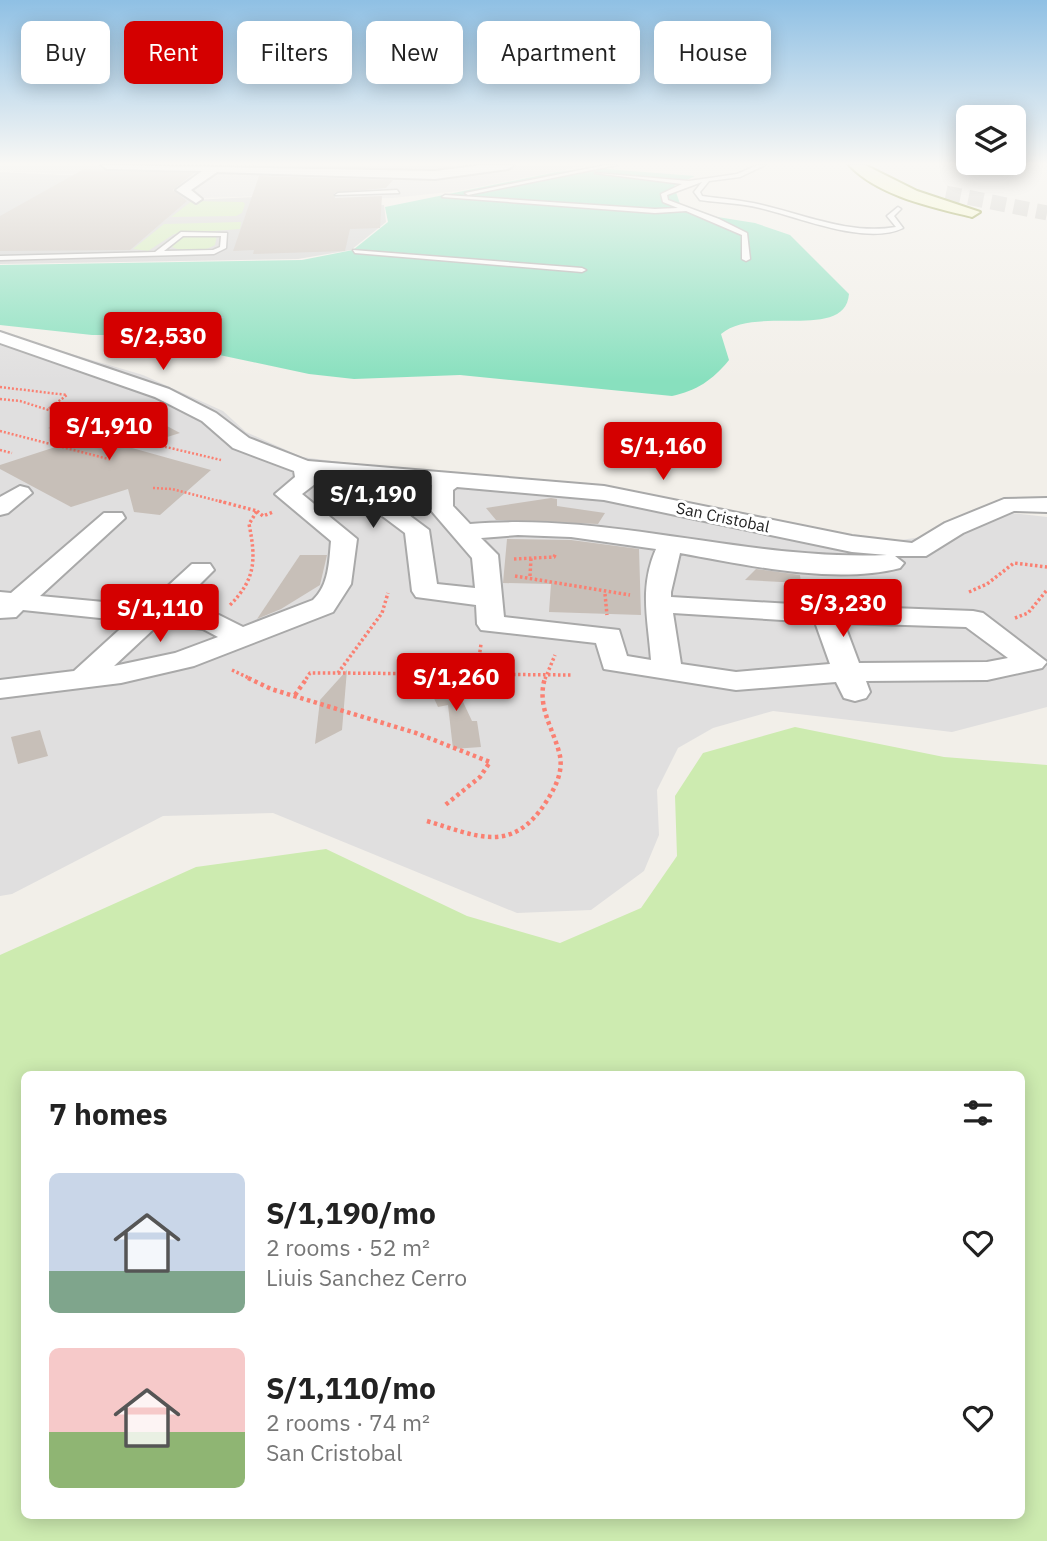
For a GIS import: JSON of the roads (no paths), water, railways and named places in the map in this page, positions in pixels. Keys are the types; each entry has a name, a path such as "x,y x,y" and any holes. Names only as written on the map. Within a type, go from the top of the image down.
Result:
{"street":[{"name":"San Cristobal","path":"0,337 162,393 209,417 241,443 305,467 604,493 852,544 917,551"},
{"path":"0,690 156,667 199,654 239,636 253,634 323,606 332,598 339,584 344,539 287,494 307,479 305,467"},
{"path":"386,474 373,500 391,515 408,522 417,530 425,591 487,586"},
{"path":"441,508 441,488 450,481"},
{"path":"0,508 20,493"},
{"path":"917,551 954,528 998,509 1013,504 1047,505"},
{"path":"391,515 441,508 458,521 470,544 485,555 491,624 609,636 614,663 736,681 852,682 986,671 1032,662 972,619 769,612 656,600"},
{"path":"5,606 113,518"},
{"path":"464,532 503,526 574,528 821,567 855,567 940,555 917,551"},
{"path":"667,669 663,629 656,600 659,567 670,545"},
{"path":"821,567 823,605 852,682"},
{"path":"83,679 157,614 201,570"},
{"path":"5,606 157,614 206,621 239,636"}],"lane":[{"path":"156,254 177,237"},
{"path":"0,258 220,251 224,237"},
{"path":"745,237 746,259"},
{"path":"355,251 582,270"}],"water":[{"path":"165,314 224,317 214,325 155,322"}]}
